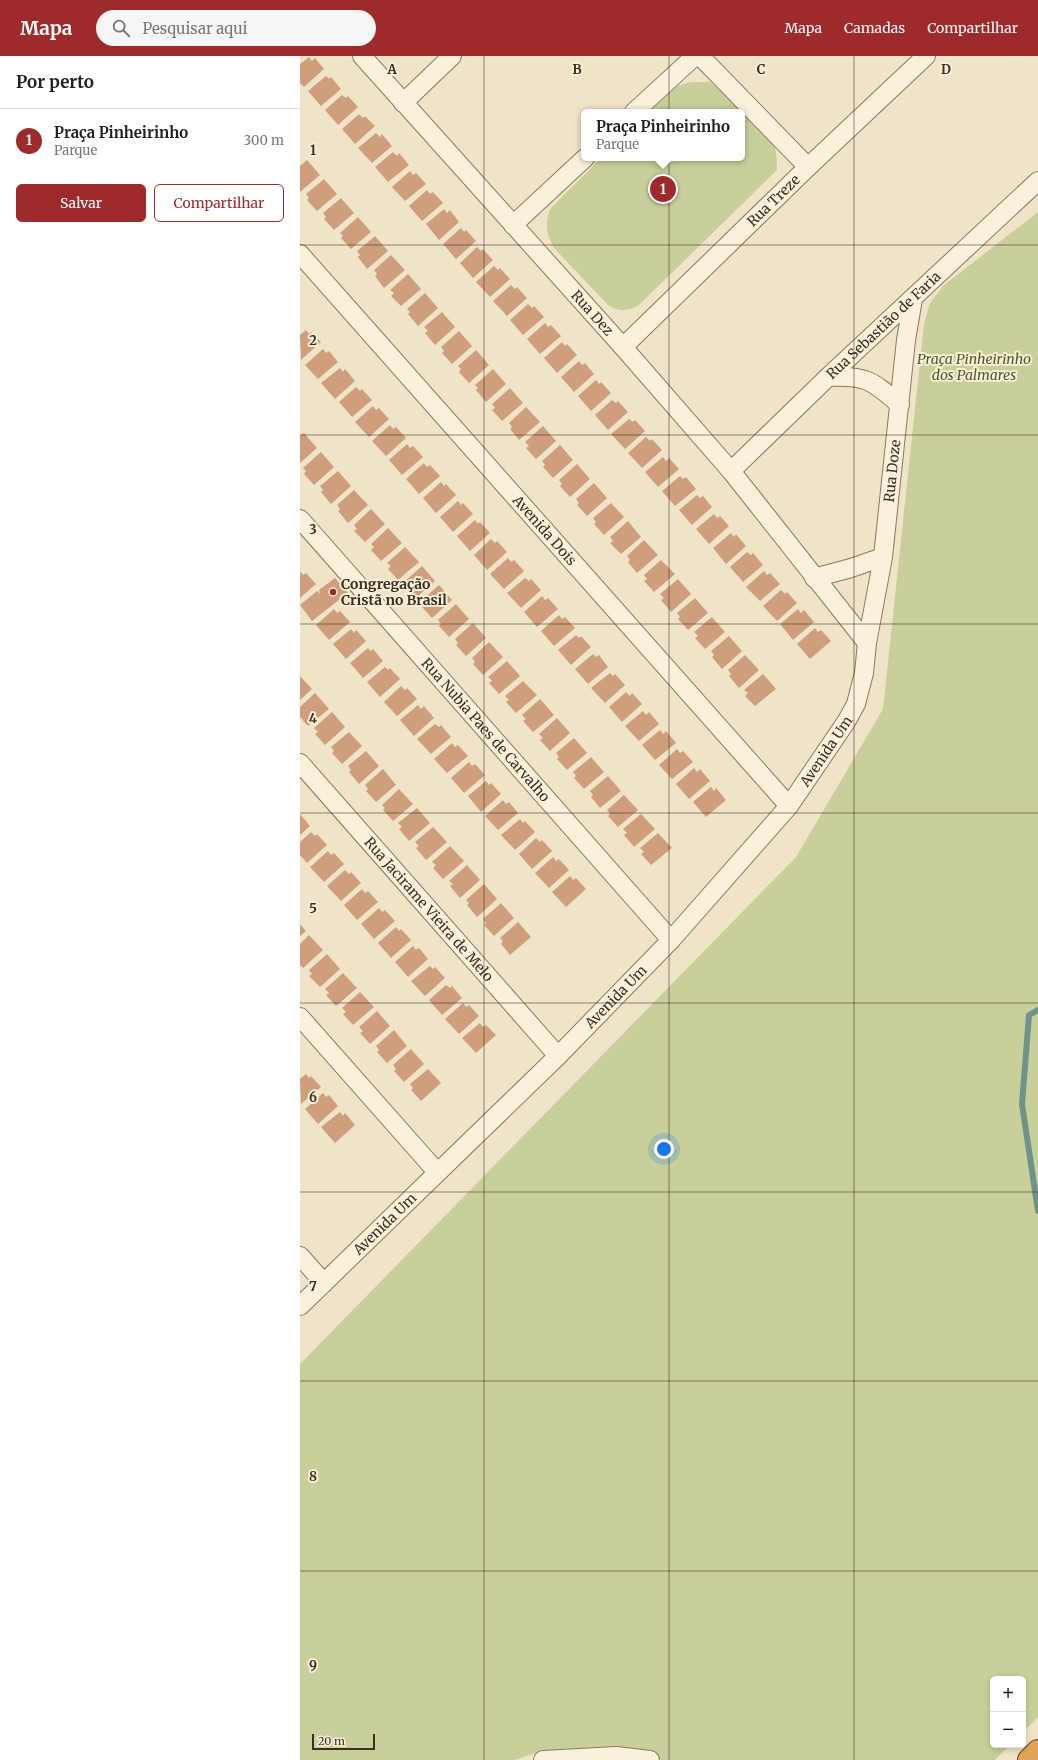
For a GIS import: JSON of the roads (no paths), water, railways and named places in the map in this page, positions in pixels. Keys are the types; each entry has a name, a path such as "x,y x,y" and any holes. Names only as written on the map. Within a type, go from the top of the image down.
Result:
{"highway":[{"path":"1029,1760 1038,1751"}],"street":[{"name":"Rua Dez","path":"362,56 623,347 731,471 814,578 868,643"},
{"path":"403,103 452,56"},
{"path":"637,109 694,56"},
{"path":"700,56 808,167"},
{"name":"Rua Treze","path":"623,347 808,167 926,56"},
{"path":"513,225 582,161"},
{"name":"Rua Sebastião de Faria","path":"731,471 828,377 1038,181"},
{"name":"Avenida Dois","path":"300,254 789,806"},
{"name":"Rua Doze","path":"868,643 883,557 906,340 913,299"},
{"path":"828,377 851,376 869,380 900,405"},
{"name":"Rua Nubia Paes de Carvalho","path":"300,519 671,940"},
{"path":"814,578 851,568 883,557"},
{"name":"Avenida Um","path":"300,1306 558,1056 671,940 789,806 846,722 856,704 864,673 868,643"},
{"name":"Rua Jacirame Vieira de Melo","path":"300,763 558,1056"},
{"path":"300,1017 437,1172"},
{"path":"300,1256 324,1283"},
{"path":"542,1760 616,1756 650,1760"}],"waterway":[{"path":"1038,1010 1029,1015 1022,1104 1038,1211"}],"place":[{"name":"Praça Pinheirinho","path":"663,189"},
{"name":"Congregação Cristã no Brasil","path":"333,592"}],"park label":[{"name":"Praça Pinheirinho dos Palmares","path":"974,368"}]}
